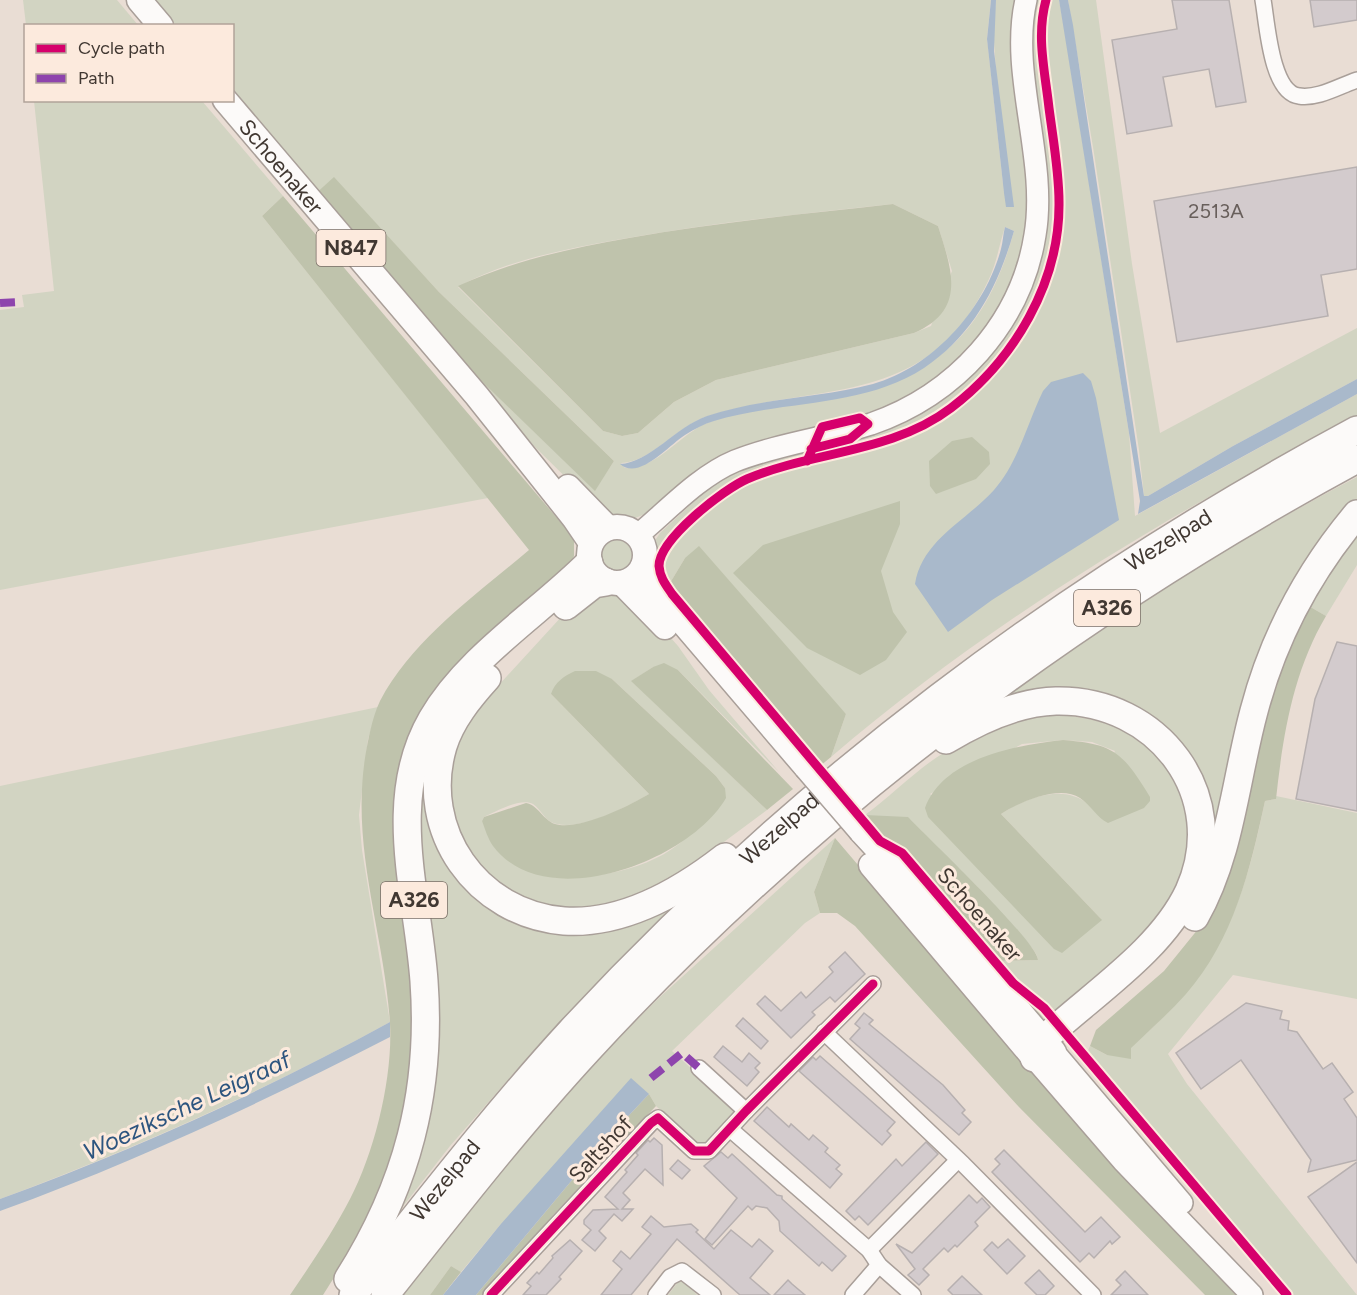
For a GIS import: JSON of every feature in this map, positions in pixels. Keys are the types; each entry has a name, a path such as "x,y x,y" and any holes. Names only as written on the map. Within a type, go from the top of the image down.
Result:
{"highway":[{"name":"Wezelpad","path":"353,1295 470,1147 573,1030 714,886 782,825 909,720 1066,603 1242,493 1357,430"},
{"name":"Wezelpad","path":"385,1295 489,1163 590,1048 736,901 872,781 947,722 1090,619 1202,547 1357,459"},
{"path":"1044,1050 1158,962 1189,925 1207,896 1226,839 1254,711 1275,650 1302,593 1357,514"},
{"name":"A326","path":"603,560 594,584 495,669 471,695 454,720 443,745 437,774 437,801 448,843 460,863 474,881 515,909 557,920 594,919 620,915 669,894 708,870 747,838 782,825"},
{"name":"A326","path":"341,1295 398,1184 422,1096 425,1038 424,981 409,856 407,809 410,778 418,752 431,720 448,695 475,666 603,560"},
{"name":"A326","path":"872,781 902,772 947,740 986,719 1018,707 1056,701 1082,702 1128,715 1147,727 1176,757 1194,793 1202,836 1199,860 1189,891 1174,917 1146,948 1044,1050"}],"main road":[{"path":"139,0 159,24"},
{"path":"643,566 638,574 603,560 620,527 638,536 709,476 734,462 868,424 921,402 953,379 989,341 1022,283 1036,224 1038,188 1022,47 1026,0"},
{"name":"Schoenaker","path":"227,102 477,396 603,560 801,772"},
{"name":"N847","path":"638,536 644,547 643,566"},
{"name":"Schoenaker","path":"643,566 644,575 654,590 801,772 855,835 922,897 1044,1050 1123,1161 1252,1295"},
{"name":"Schoenaker","path":"1044,1050 1224,1251 1257,1295"}],"street":[{"path":"1263,0 1276,71 1284,88 1297,96 1314,96 1357,80"},
{"name":"Saltshof","path":"491,1295 651,1122 658,1118 694,1151 709,1151 873,984"},
{"path":"824,1032 958,1160 1093,1295"},
{"path":"699,1068 746,1111"},
{"path":"730,1128 869,1250 879,1265 913,1295"},
{"path":"869,1250 958,1160"},
{"path":"853,1295 879,1265"},
{"path":"656,1295 670,1277 682,1271 713,1295"}],"green space":[{"path":"23,0 117,0 137,24 26,24"},
{"path":"145,0 991,0 987,38 1004,193 993,26 996,0 1017,0 1027,220 1021,255 1009,289 982,336 930,385 868,416 863,415 821,425 817,429 681,484 645,514 633,519 607,518 536,448 443,344 595,490 614,461 439,292 334,178 314,195 234,101 234,24 167,24","holes":["893,204 938,226 952,271 931,326 914,333 716,380 674,402 638,433 622,436 603,431 458,287 515,263 555,252 651,234 789,215","1005,227 1014,231 1002,267 988,298 971,325 950,347 926,366 897,380 865,391 722,418 697,428 647,463 625,468 621,463 643,457 686,427 708,416 750,405 868,384 903,371 935,351 964,321 989,279"]},
{"path":"1033,0 1042,0 1038,24 1039,73 1053,170 1055,205 1046,262 1023,318 1003,350 978,377 950,401 919,420 885,435 850,447 812,454 815,450 854,439 911,415 1030,285 1029,48"},
{"path":"1049,0 1059,0 1064,27 1129,433 1135,516 1357,394 1357,417 1219,491 1084,572 954,660 831,757 846,714 685,558 670,583 663,569 666,556 683,532 709,508 734,490 769,475 900,440 948,414 990,377 1024,333 1038,309 1048,283 1061,229 1060,170 1045,34"},
{"path":"1068,0 1096,0 1132,264 1160,433 1357,328 1357,379 1233,446 1148,496 1144,496 1093,147"},
{"path":"34,102 203,102 283,196 262,216 488,498 0,590 0,310 24,307 22,295 54,291"},
{"path":"334,177 439,292 614,461 595,491 436,337 314,195"},
{"path":"283,196 574,538 574,556 567,571 411,734 402,765 397,796 396,827 409,955 412,1012 410,1063 403,1114 392,1163 379,1202 365,1230 323,1295 290,1295 322,1248 359,1180 374,1136 389,1067 390,1023 387,989 365,859 362,826 365,758 373,722 380,701 394,679 428,638 467,601 529,550 262,216"},
{"path":"893,204 938,226 948,258 951,287 949,301 942,313 931,324 914,333 716,380 674,402 638,433 622,436 603,431 458,286 521,262 606,242 728,223"},
{"path":"972,437 989,452 990,464 976,479 936,494 930,486 929,461 952,441"},
{"path":"806,450 794,461 776,469 739,479 713,495 674,531 658,559 655,572 650,569 652,545 660,533 712,485 751,464"},
{"path":"1357,477 1357,507 1336,534 1221,854 1143,717 985,711 1074,647 1166,587 1260,530"},
{"path":"900,501 900,524 881,571 893,612 907,632 886,660 860,675 807,648 733,573 763,545"},
{"path":"1357,531 1357,565 1326,616 1307,605"},
{"path":"614,537 627,542 632,555 627,568 614,573 601,568 596,555 601,542"},
{"path":"699,546 846,714 831,757 820,766 670,583 685,558"},
{"path":"610,591 623,594 639,602 678,646 709,690 779,772 678,670 653,667 632,681 767,810 670,882 622,904 589,912 511,900 484,883 445,803 458,738 474,712 563,615","holes":["612,679 716,776 725,788 692,832 663,854 647,862 611,873 556,878 482,821 484,817 508,806 528,802 536,806 553,823 580,824 605,816 649,794 551,694"]},
{"path":"1307,605 1326,616 1305,659 1291,704 1276,799 1265,801 1246,878 1228,927 1203,973 1180,1001 1131,1048 1131,1059 1107,1055 1090,1046 1096,1030 1164,971 1207,918 1264,706"},
{"path":"664,663 678,670 793,789 767,810 631,681"},
{"path":"575,671 596,671 612,679 716,776 725,788 726,798 708,821 682,842 650,859 616,872 580,878 546,877 516,867 493,846 482,821 484,817 526,803 555,824 577,824 617,811 649,794 551,694 560,680"},
{"path":"378,707 368,739 359,815 362,850 390,1022 295,1072 198,1118 0,1199 0,786"},
{"path":"1047,716 1072,716 1110,725 1136,737 1156,754 1172,774 1182,798 1188,823 1188,849 1184,874 1175,898 1160,920 1042,1022 985,961 1038,960 1032,947 962,886 865,815 945,752 1002,726","holes":["1063,740 1092,742 1115,751 1088,804 1067,794 1044,795 1032,798 1001,814 1101,919 930,794 1022,744"]},
{"path":"1063,740 1095,744 1116,754 1132,770 1150,797 1150,801 1144,808 1108,823 1080,798 1062,793 1040,796 1018,804 1001,814 1102,920 1062,953 1054,949 928,817 925,808 934,791 964,766 1003,751"},
{"path":"422,750 428,803 528,923 681,898 535,1049 450,1146 387,1227 423,1109 412,861"},
{"path":"1276,796 1357,813 1357,999 1233,975 1168,1054 1187,1084 1357,1295 1291,1295 1087,1053 1090,1046 1107,1055 1140,1039 1188,990 1206,966 1232,916 1242,889 1251,862 1265,801 1276,799"},
{"path":"865,815 908,817 1002,912 1033,949 1038,960 985,961 861,818"},
{"path":"835,838 814,892 820,913 805,923 672,1051 733,1106 735,1115 709,1143 698,1146 656,1106 649,1094 500,1225 461,1272 451,1266 430,1295 399,1295 489,1179 603,1053 660,997"},
{"path":"835,838 1060,1102 1241,1295 1205,1295 1019,1107 855,926 837,913 820,913 814,892"},
{"path":"649,1094 656,1106 554,1214 485,1295 476,1295 603,1143"},
{"path":"451,1266 461,1272 443,1295 430,1295"},
{"path":"678,1282 686,1282 697,1295 668,1295"}],"water":[{"path":"991,0 996,0 994,51 1014,207 1006,207 1004,193 987,39"},
{"path":"1059,0 1068,0 1073,25 1144,496 1148,496 1233,446 1357,379 1357,394 1138,514 1140,501"},
{"path":"1005,227 1014,231 1008,252 981,308 956,341 924,368 900,381 849,397 767,409 714,421 688,433 645,465 628,468 620,464 642,457 707,416 748,405 853,389 895,376 916,364 954,333 983,293 1001,249"},
{"path":"1083,373 1091,381 1096,398 1119,520 992,600 948,632 915,584 926,555 947,532 994,490 1010,468 1043,391 1051,382"},
{"path":"390,1022 390,1037 294,1085 149,1152 0,1211 0,1199 149,1140 198,1118 295,1072"},
{"path":"631,1078 649,1094 603,1143 476,1295 443,1295 500,1225"}],"building":[{"path":"1172,0 1229,0 1246,102 1216,107 1209,69 1163,77 1172,126 1127,134 1112,40 1177,29"},
{"path":"1310,0 1357,0 1357,20 1314,27"},
{"path":"1357,167 1357,269 1321,275 1328,316 1177,342 1154,201"},
{"path":"1337,642 1357,646 1357,811 1296,799 1315,699"},
{"path":"845,952 865,974 835,1002 830,997 812,1012 815,1015 791,1038 757,1004 765,996 781,1011 801,992 806,998 833,972 829,967"},
{"path":"1246,1003 1282,1011 1280,1019 1289,1021 1288,1030 1297,1032 1323,1069 1332,1063 1353,1092 1344,1099 1357,1118 1357,1160 1308,1172 1311,1160 1241,1060 1201,1089 1176,1053"},
{"path":"864,1013 873,1020 869,1024 943,1085 965,1110 962,1113 971,1122 959,1135 850,1039 860,1028 855,1024"},
{"path":"743,1018 768,1041 761,1049 736,1026"},
{"path":"723,1046 742,1062 749,1053 760,1063 755,1068 759,1072 747,1086 714,1057"},
{"path":"820,1056 895,1122 887,1131 891,1135 882,1145 799,1071 813,1057 816,1060"},
{"path":"767,1107 789,1127 791,1124 809,1140 813,1135 828,1148 825,1152 840,1165 836,1169 842,1174 830,1188 754,1121"},
{"path":"654,1138 662,1145 663,1185 645,1169 623,1193 630,1200 622,1209 633,1209 622,1221 614,1214 599,1231 606,1238 595,1251 582,1240 591,1230 584,1224 584,1220 593,1210 618,1209 605,1197 627,1172 625,1170 638,1155 636,1153 648,1140 650,1142"},
{"path":"926,1142 938,1154 868,1225 859,1216 855,1220 846,1211 896,1159 902,1166"},
{"path":"1004,1150 1085,1232 1101,1217 1120,1237 1112,1244 1110,1241 1094,1258 1089,1253 1080,1262 992,1172 1000,1164 995,1159"},
{"path":"721,1152 728,1158 732,1154 777,1195 782,1196 782,1199 846,1256 832,1271 822,1262 819,1266 780,1231 779,1221 767,1208 756,1206 752,1210 748,1206 712,1245 705,1239 737,1198 704,1166"},
{"path":"678,1160 690,1170 682,1179 670,1169"},
{"path":"1357,1162 1357,1263 1308,1197"},
{"path":"969,1195 977,1203 982,1198 990,1207 975,1222 978,1226 957,1247 955,1245 948,1252 944,1248 923,1269 929,1275 919,1285 908,1275 915,1269 896,1244 912,1253"},
{"path":"651,1216 664,1227 691,1224 714,1249 731,1230 752,1247 759,1239 773,1251 750,1278 770,1295 740,1295 677,1239 631,1295 601,1295 622,1269 613,1261 621,1251 630,1259 651,1234 642,1227"},
{"path":"1008,1239 1025,1256 1007,1274 984,1250 992,1242 998,1248"},
{"path":"570,1240 582,1251 559,1277 561,1279 546,1295 523,1295 531,1286 527,1283 537,1272 539,1274 553,1258 552,1256"},
{"path":"1039,1270 1054,1286 1045,1295 1037,1295 1025,1283"},
{"path":"1125,1271 1148,1295 1111,1295 1121,1285 1116,1280"},
{"path":"962,1276 982,1295 953,1295 948,1290"},
{"path":"788,1280 792,1284 805,1295 774,1295"}],"marked path":[{"path":"0,303 18,302"},
{"path":"651,1078 682,1053 699,1068"}],"cycle path":[{"path":"1046,0 1042,40 1058,179 1057,232 1042,290 1013,343 974,389 928,423 878,443 772,470 747,479 724,493 681,529 662,555 659,566 672,594 880,841 902,853 1013,983 1044,1008 1287,1295"},
{"path":"807,461 822,427 860,418 868,424 850,439 811,449"},
{"path":"491,1295 651,1123 658,1118 694,1151 709,1151 873,984"}],"water label":[{"name":"Woeziksche Leigraaf","path":"187,1106"}]}
